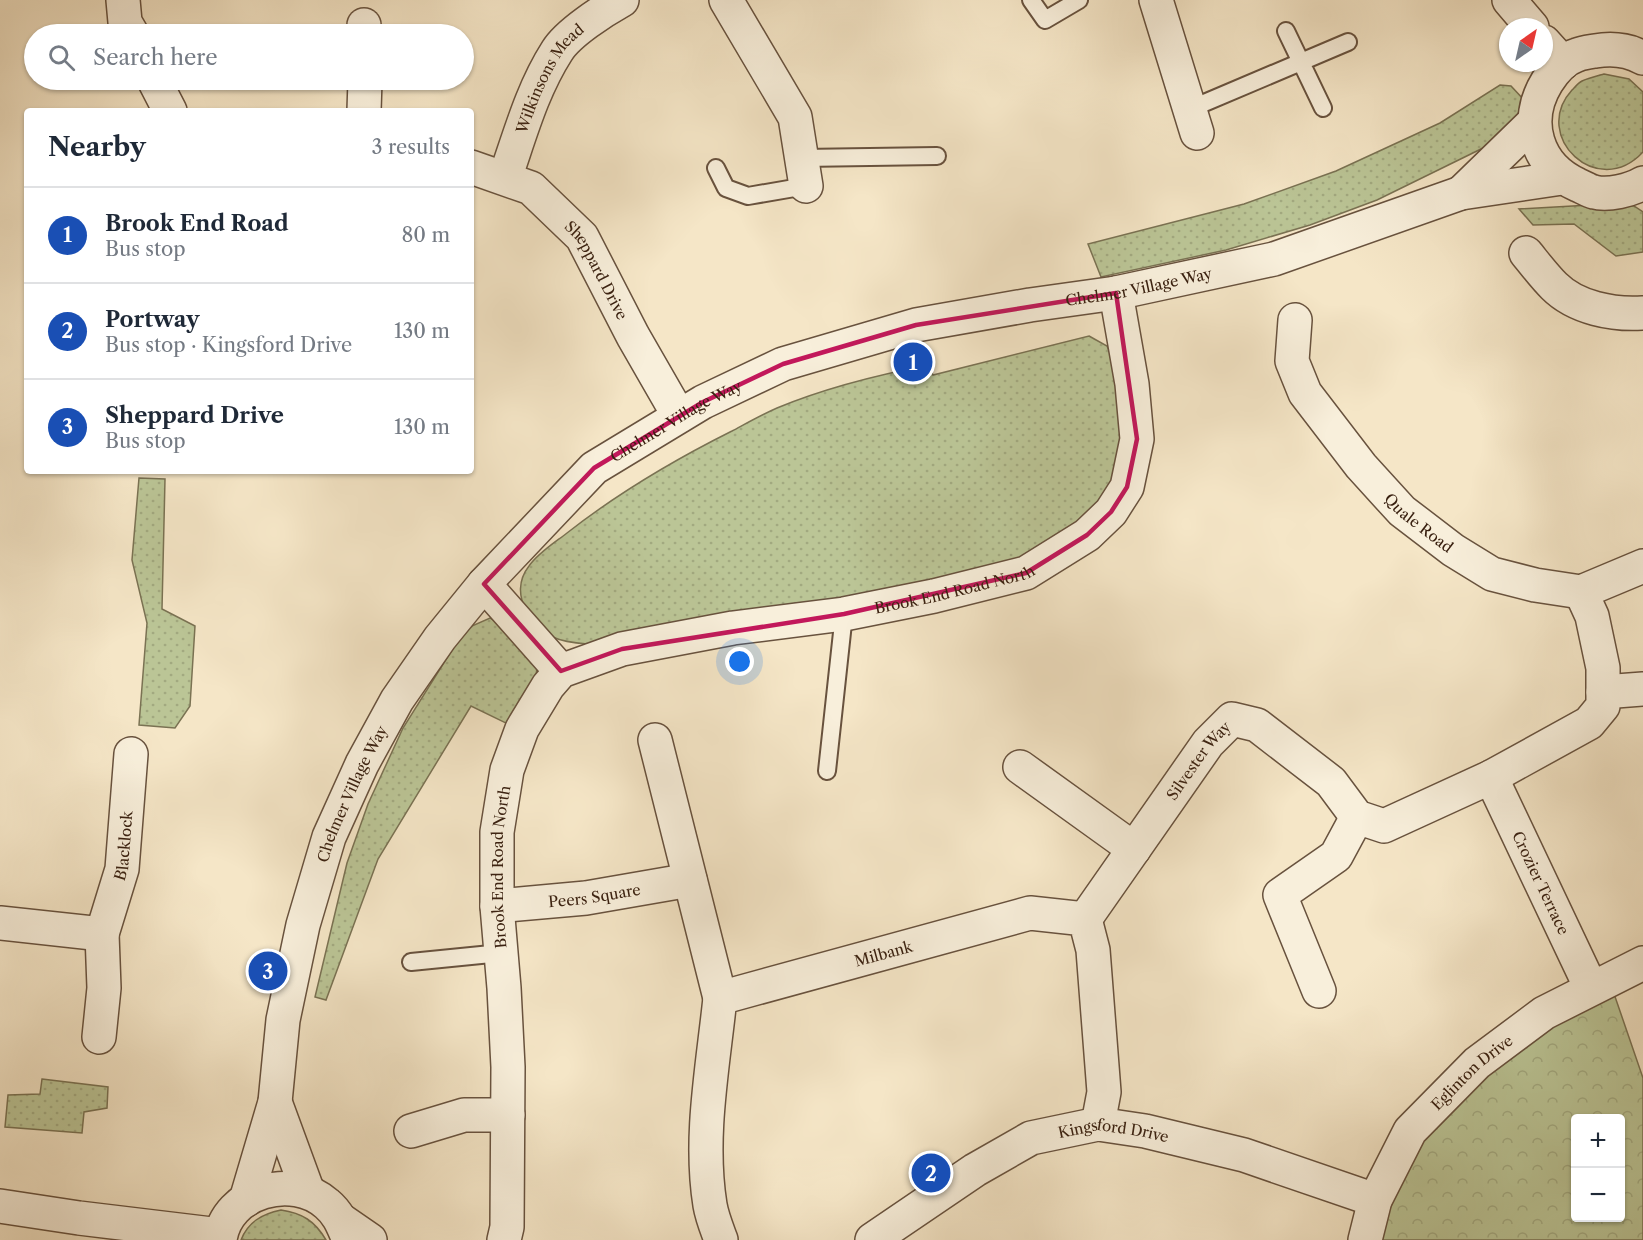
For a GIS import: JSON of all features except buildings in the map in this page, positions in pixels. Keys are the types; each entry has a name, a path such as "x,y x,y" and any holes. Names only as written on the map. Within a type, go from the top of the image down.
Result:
{"street":[{"path":"123,0 126,24"},
{"name":"Wilkinsons Mead","path":"505,178 530,105 558,49 598,13 622,0"},
{"path":"726,0 795,117 804,172"},
{"path":"1156,0 1194,121"},
{"path":"1509,0 1524,18"},
{"path":"1553,52 1576,55 1605,49 1638,48"},
{"path":"1551,72 1538,97 1534,122 1545,159 1562,178 1596,193 1630,190 1643,183"},
{"path":"159,90 168,108"},
{"path":"364,108 365,90"},
{"name":"Chelmer Village Way","path":"1461,193 1534,122"},
{"name":"Sheppard Drive","path":"474,168 531,188 582,237 633,336 679,416"},
{"name":"Chelmer Village Way","path":"246,1200 275,1102 285,1010 303,925 329,837 362,764 397,700 440,638 484,584 594,468 703,402 783,364 916,325 1116,293 1274,259 1461,193 1562,178"},
{"path":"1526,253 1556,288 1582,305 1623,314 1643,313"},
{"name":"Brook End Road North","path":"504,1240 507,1227 508,1066 497,906 496,832 507,770 522,729 548,686 561,671 621,649 733,628 844,614 934,596 1026,573 1087,535 1111,513 1127,487 1137,439 1132,384 1116,293"},
{"name":"Quale Road","path":"1295,320 1292,360 1305,393 1361,465 1402,511 1453,550 1492,574 1535,585 1581,592"},
{"path":"1319,991 1280,895 1336,856 1357,817 1384,826 1491,777 1589,723 1603,706 1603,668 1592,616 1581,592 1643,566"},
{"path":"484,584 561,671"},
{"path":"1604,692 1643,689"},
{"name":"Silvester Way","path":"1085,919 1208,743 1232,718 1257,725 1331,782 1357,817"},
{"path":"655,740 720,998 707,1123 707,1175 710,1208 721,1240"},
{"name":"Blacklock","path":"99,1037 104,988 102,934 122,869 131,754"},
{"path":"1020,767 1134,849"},
{"name":"Crozier Terrace","path":"1491,777 1592,988"},
{"name":"Peers Square","path":"497,906 586,898 690,880"},
{"name":"Milbank","path":"720,998 1030,913 1085,919"},
{"path":"1085,919 1093,950 1104,1092 1098,1124"},
{"path":"0,923 102,934"},
{"name":"Eglinton Drive","path":"1365,1240 1375,1200 1410,1131 1477,1064 1544,1013 1643,963"},
{"name":"Chelmer Village Way","path":"275,1102 308,1192"},
{"path":"411,1131 464,1115 508,1115"},
{"name":"Kingsford Drive","path":"872,1240 912,1230 975,1170 1031,1138 1098,1124 1144,1131 1244,1155 1375,1200"},
{"name":"Chelmer Village Way","path":"220,1237 230,1215 246,1200 265,1190 287,1188 308,1192"},
{"path":"308,1192 327,1204 345,1230 370,1240"},
{"path":"0,1206 220,1237"}],"lane":[{"path":"1031,0 1045,20 1079,0"},
{"path":"1286,31 1323,108"},
{"path":"1194,121 1302,62 1348,42"},
{"path":"716,168 726,188 748,196 804,172 937,156"},
{"path":"827,771 844,614"},
{"path":"411,962 501,953"}],"highlighted area":[{"path":"1116,293 1137,439 1127,487 1111,512 1087,535 1026,573 844,614 622,649 561,671 484,584 594,468 703,402 783,364 916,325"}],"green space":[{"path":"1604,74 1629,79 1643,92 1643,152 1625,165 1607,169 1590,166 1575,157 1564,143 1559,126 1561,108 1572,90 1582,81"},
{"path":"1500,85 1511,86 1524,100 1515,121 1483,148 1377,200 1310,225 1226,250 1101,277 1088,244 1244,204 1336,171 1440,123"},
{"path":"1608,204 1634,206 1643,212 1643,252 1616,256 1574,224 1533,225 1519,209"},
{"path":"1089,336 1107,346 1116,367 1125,454 1100,510 1047,550 948,586 587,644 560,640 545,633 533,621 524,606 520,589 525,571 546,548 606,504 647,478 765,413 832,388 871,378 929,365 933,375"},
{"path":"139,478 165,479 162,609 195,626 190,706 175,728 139,725 147,623 132,560"},
{"path":"490,618 505,626 537,667 535,686 510,725 471,706 378,859 326,1000 315,997 347,863 368,804 403,728 465,629"},
{"path":"1611,985 1643,1078 1643,1240 1379,1240 1409,1151 1445,1100"},
{"path":"42,1079 108,1087 107,1108 84,1112 82,1133 5,1127 8,1095 40,1094"},
{"path":"281,1210 307,1219 326,1240 241,1240 256,1220"}],"place":[{"name":"Brook End Road","path":"913,362"},
{"name":"Sheppard Drive","path":"268,971"},
{"name":"Portway","path":"931,1173"}]}
